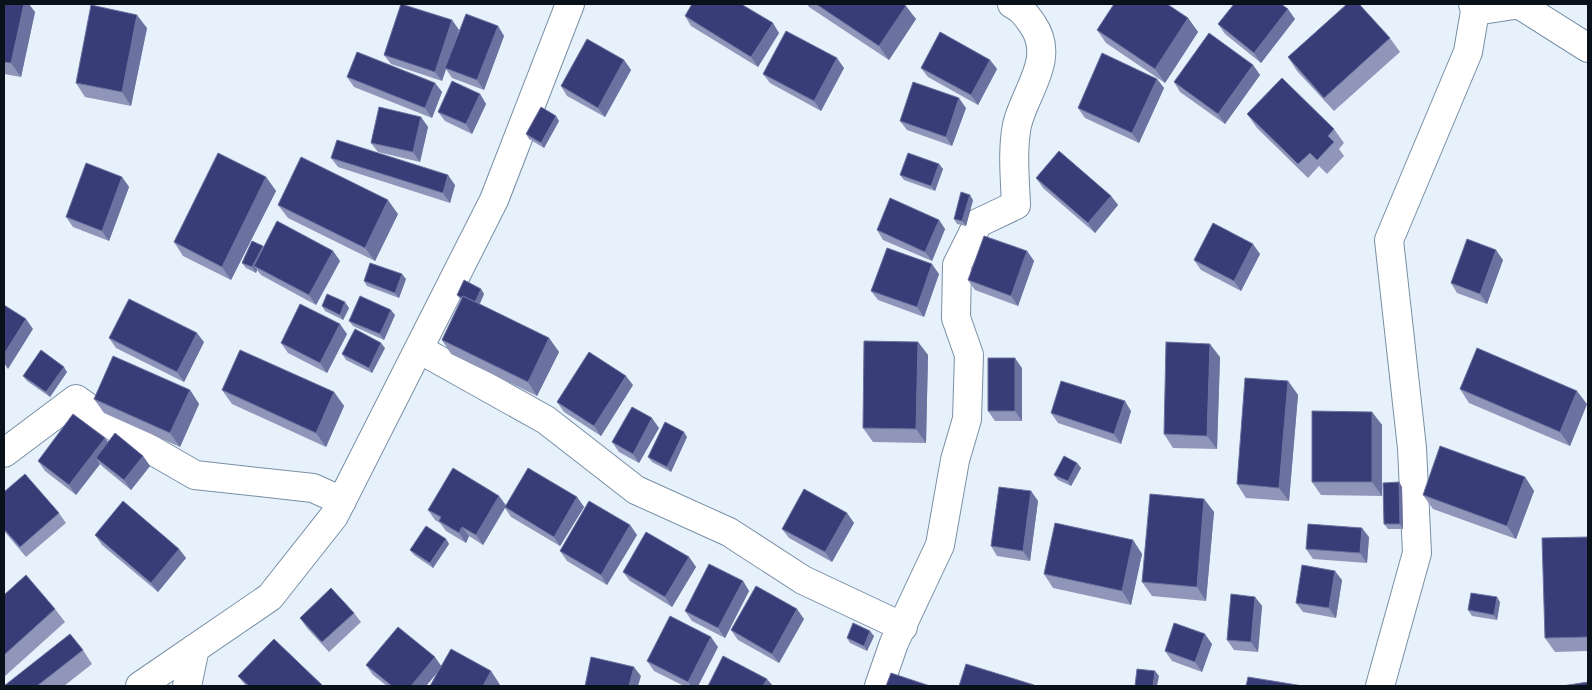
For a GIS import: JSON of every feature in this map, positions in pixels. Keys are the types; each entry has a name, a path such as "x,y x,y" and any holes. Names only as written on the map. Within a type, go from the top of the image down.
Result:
{"street":[{"path":"140,686 270,597 334,516 494,200 570,4"},
{"path":"879,686 894,643 940,545 955,460 967,418 969,355 956,318 957,265 978,223 1016,205 1014,168 1017,126 1023,105 1035,83 1042,58 1039,34 1021,8 1012,4"},
{"path":"1380,686 1417,554 1412,448 1389,240 1468,52 1474,8 1521,4 1588,48"},
{"path":"419,349 546,420 636,490 729,532 804,580 903,627"},
{"path":"4,453 76,399 130,437 195,475 313,488 342,501"},
{"path":"187,686 195,648"}],"building":[{"path":"4,4 24,4 11,63 4,62"},
{"path":"401,4 452,20 435,72 384,55"},
{"path":"692,4 741,4 773,23 751,57 685,16"},
{"path":"816,4 903,4 906,6 879,46"},
{"path":"1114,4 1167,4 1188,18 1155,69 1097,30"},
{"path":"1234,4 1281,4 1288,9 1254,53 1218,24"},
{"path":"1347,4 1359,4 1390,38 1324,98 1288,57"},
{"path":"91,5 137,15 122,92 76,83"},
{"path":"466,14 498,26 477,80 445,68"},
{"path":"786,31 837,58 814,101 763,74"},
{"path":"940,32 990,60 971,95 921,68"},
{"path":"1209,33 1253,65 1218,114 1174,82"},
{"path":"587,39 624,60 598,108 561,86"},
{"path":"357,52 435,83 425,108 347,77"},
{"path":"1102,53 1157,79 1132,133 1078,108"},
{"path":"1282,78 1334,129 1328,136 1334,142 1317,160 1310,153 1298,164 1247,114"},
{"path":"452,81 480,94 466,124 438,112"},
{"path":"913,82 959,98 946,137 900,121"},
{"path":"379,107 421,117 413,152 371,143"},
{"path":"541,107 556,116 541,143 526,134"},
{"path":"337,140 448,175 443,193 331,158"},
{"path":"1059,151 1111,196 1088,223 1036,178"},
{"path":"218,153 266,177 222,267 174,242"},
{"path":"908,153 939,164 931,186 900,175"},
{"path":"301,157 388,200 365,248 278,205"},
{"path":"86,163 122,177 102,231 66,217"},
{"path":"961,192 970,195 962,221 954,219"},
{"path":"890,198 939,220 925,252 877,230"},
{"path":"277,221 333,251 309,295 254,266"},
{"path":"1213,223 1253,244 1234,281 1194,260"},
{"path":"984,236 1027,251 1011,296 968,280"},
{"path":"1467,239 1496,250 1480,294 1451,283"},
{"path":"252,241 263,246 252,267 242,263"},
{"path":"887,248 932,264 917,307 871,291"},
{"path":"370,263 402,274 395,293 364,281"},
{"path":"464,280 481,289 475,302 457,295"},
{"path":"327,294 345,302 340,315 322,306"},
{"path":"360,296 391,310 380,334 349,321"},
{"path":"463,296 549,338 528,382 442,340"},
{"path":"129,299 197,333 177,372 109,338"},
{"path":"300,304 340,324 320,363 281,343"},
{"path":"4,305 26,319 4,354"},
{"path":"355,329 381,343 369,368 342,354"},
{"path":"864,341 918,342 916,429 863,428"},
{"path":"1166,342 1210,344 1207,436 1164,434"},
{"path":"1477,348 1577,391 1560,432 1460,389"},
{"path":"41,350 64,367 46,392 23,376"},
{"path":"240,350 334,392 316,433 222,390"},
{"path":"589,352 626,376 594,426 557,402"},
{"path":"113,356 190,390 170,433 94,399"},
{"path":"988,358 1015,358 1015,411 988,411"},
{"path":"1245,378 1288,381 1279,488 1237,484"},
{"path":"1061,381 1125,401 1114,434 1051,413"},
{"path":"632,407 652,418 633,454 612,442"},
{"path":"1312,411 1372,412 1372,482 1312,482"},
{"path":"73,414 105,438 69,485 38,461"},
{"path":"665,422 684,432 667,467 648,457"},
{"path":"115,433 143,456 124,480 96,458"},
{"path":"1440,446 1525,477 1507,526 1423,495"},
{"path":"1064,456 1077,463 1068,481 1054,475"},
{"path":"453,468 499,496 476,535 462,527 459,533 439,521 441,517 428,510"},
{"path":"528,468 577,497 554,537 505,507"},
{"path":"25,474 59,513 20,547 4,529 4,492"},
{"path":"1399,482 1400,524 1384,524 1383,483"},
{"path":"999,487 1031,491 1023,551 991,546"},
{"path":"804,489 847,513 825,552 782,529"},
{"path":"1150,494 1204,499 1197,587 1142,582"},
{"path":"123,501 179,549 151,583 95,535"},
{"path":"589,501 630,525 601,575 560,551"},
{"path":"1055,523 1133,540 1122,591 1044,574"},
{"path":"1308,524 1362,528 1360,553 1306,549"},
{"path":"426,526 446,539 430,563 410,550"},
{"path":"646,532 689,557 665,597 623,572"},
{"path":"1588,537 1588,637 1545,638 1542,538"},
{"path":"709,564 743,581 718,628 685,611"},
{"path":"1302,565 1335,571 1329,608 1296,603"},
{"path":"26,575 55,609 4,655 4,595"},
{"path":"756,586 797,609 772,654 731,630"},
{"path":"331,588 354,613 322,642 300,618"},
{"path":"1471,593 1497,597 1494,615 1468,610"},
{"path":"1231,594 1255,597 1251,642 1227,640"},
{"path":"670,616 711,637 688,682 647,661"},
{"path":"853,623 870,631 864,646 847,638"},
{"path":"1174,623 1205,634 1195,662 1165,651"},
{"path":"398,627 435,657 411,686 392,686 366,665"},
{"path":"70,634 83,650 37,686 4,686"},
{"path":"274,639 323,686 249,686 238,676"},
{"path":"451,649 491,671 483,686 430,686"},
{"path":"723,656 767,679 763,686 708,686"},
{"path":"591,657 634,667 629,686 585,686"},
{"path":"966,664 1034,685 1034,686 959,686"},
{"path":"1137,669 1155,671 1153,686 1135,686"},
{"path":"891,673 930,686 886,686"},
{"path":"1248,677 1303,686 1246,686"},
{"path":"1588,682 1588,686 1562,686"}]}
